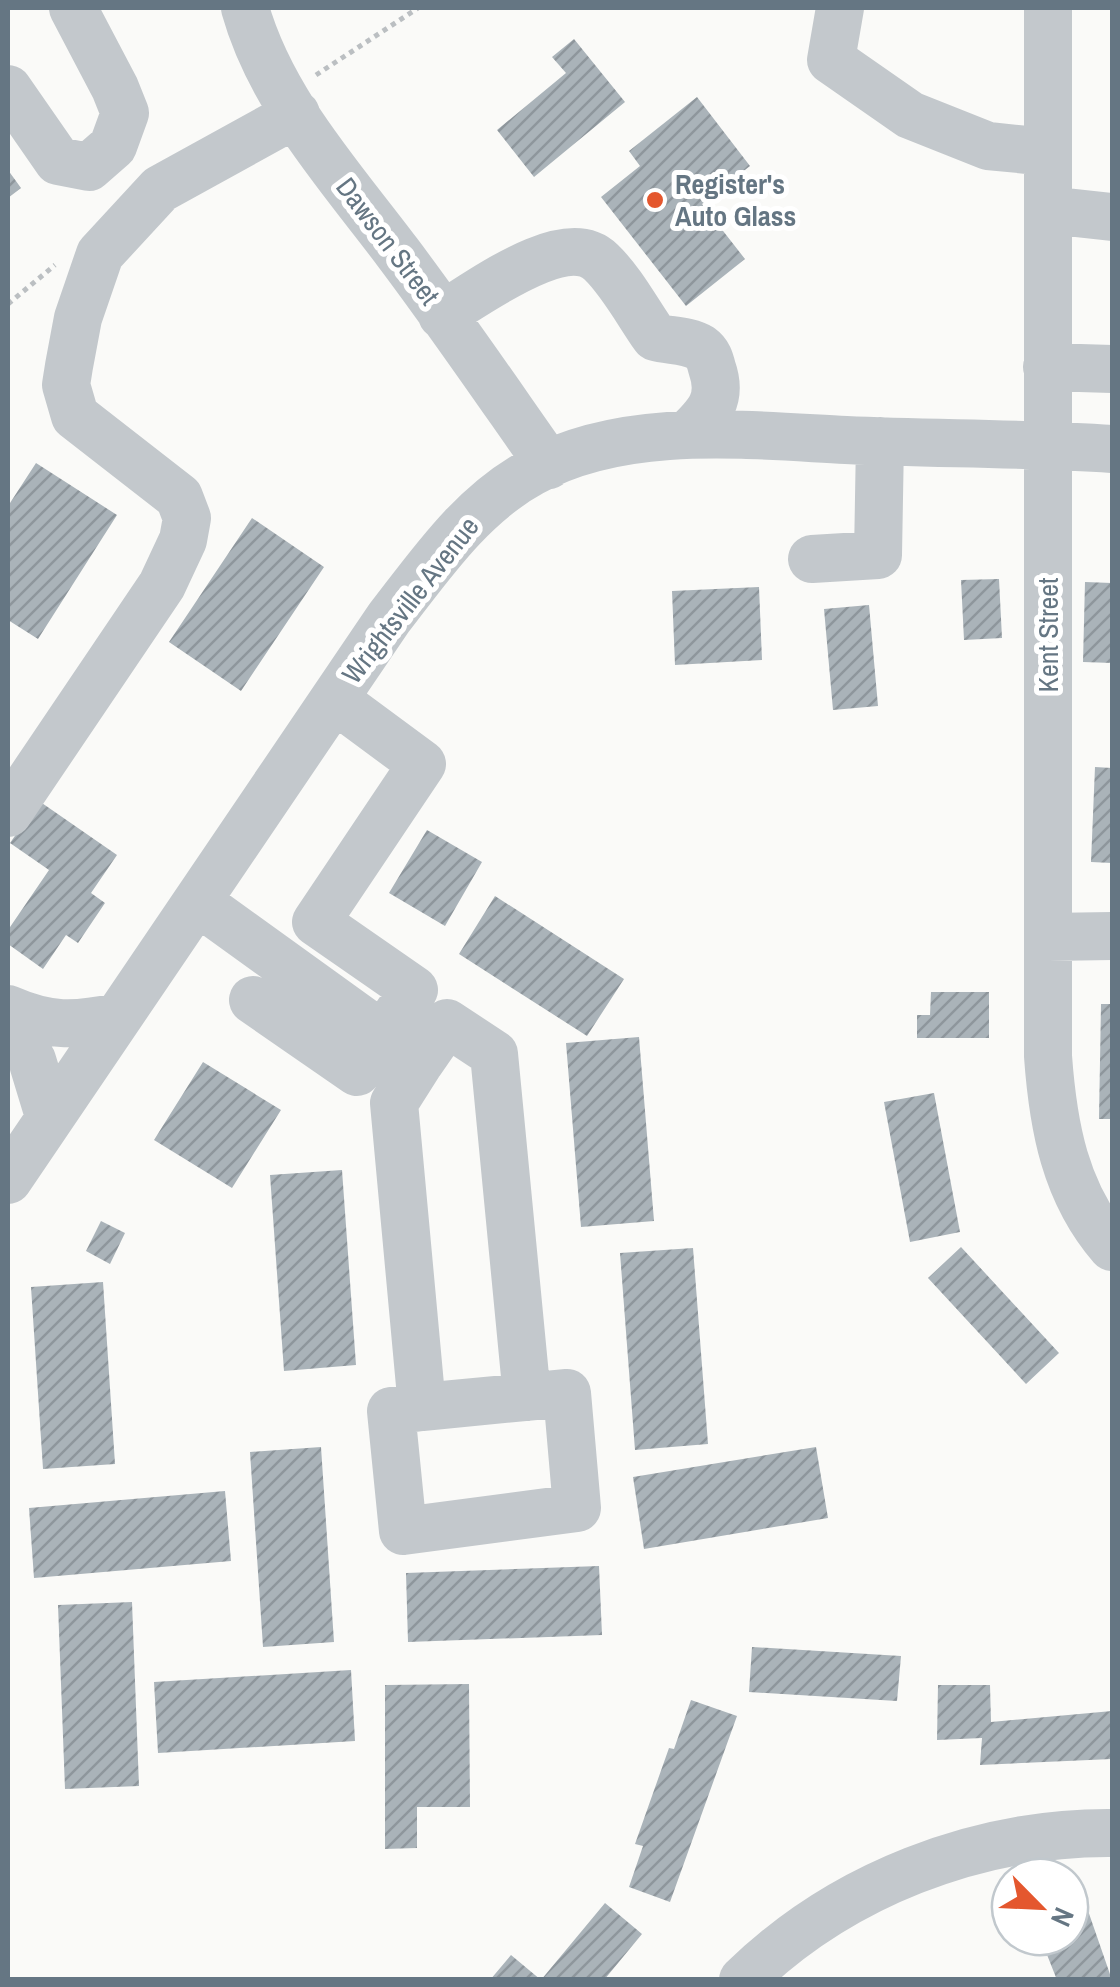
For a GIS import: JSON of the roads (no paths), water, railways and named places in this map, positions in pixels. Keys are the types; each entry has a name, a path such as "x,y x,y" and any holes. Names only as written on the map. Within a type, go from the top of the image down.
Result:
{"street":[{"path":"8,88 58,161 89,167 113,146 125,113 116,88 73,8"},
{"name":"Dawson Street","path":"246,8 260,49 313,142 549,465"},
{"name":"Kent Street","path":"1048,8 1048,152 1091,222 1047,368 1048,1056 1058,1140 1074,1189 1112,1247"},
{"path":"830,16 831,60 910,115 988,146 1048,152"},
{"path":"8,813 162,585 183,540 187,518 179,497 70,408 66,384 78,318 100,254 160,190 290,105"},
{"path":"442,315 554,253 581,252 599,260 654,337 691,344 704,350 710,359 719,386 711,412 687,435"},
{"path":"1047,368 1111,366"},
{"name":"Wrightsville Avenue","path":"8,1180 389,618 442,550 487,502 533,471 576,453 687,435 738,433 1112,448"},
{"path":"812,559 878,555 880,441"},
{"path":"334,699 422,764 316,922 414,990 394,1103 422,1406"},
{"path":"198,902 401,1048"},
{"path":"1048,937 1112,936"},
{"path":"253,1000 357,1072 447,1023 494,1054 526,1397"},
{"path":"8,1009 58,1024 118,1018"},
{"path":"8,1026 32,1060 50,1116"},
{"path":"567,1392 577,1508 403,1531 391,1411 422,1406 567,1392"},
{"path":"743,1980 784,1942 819,1918 942,1860 988,1846 1112,1833"}],"place":[{"name":"Register's Auto Glass","path":"655,200"}]}
